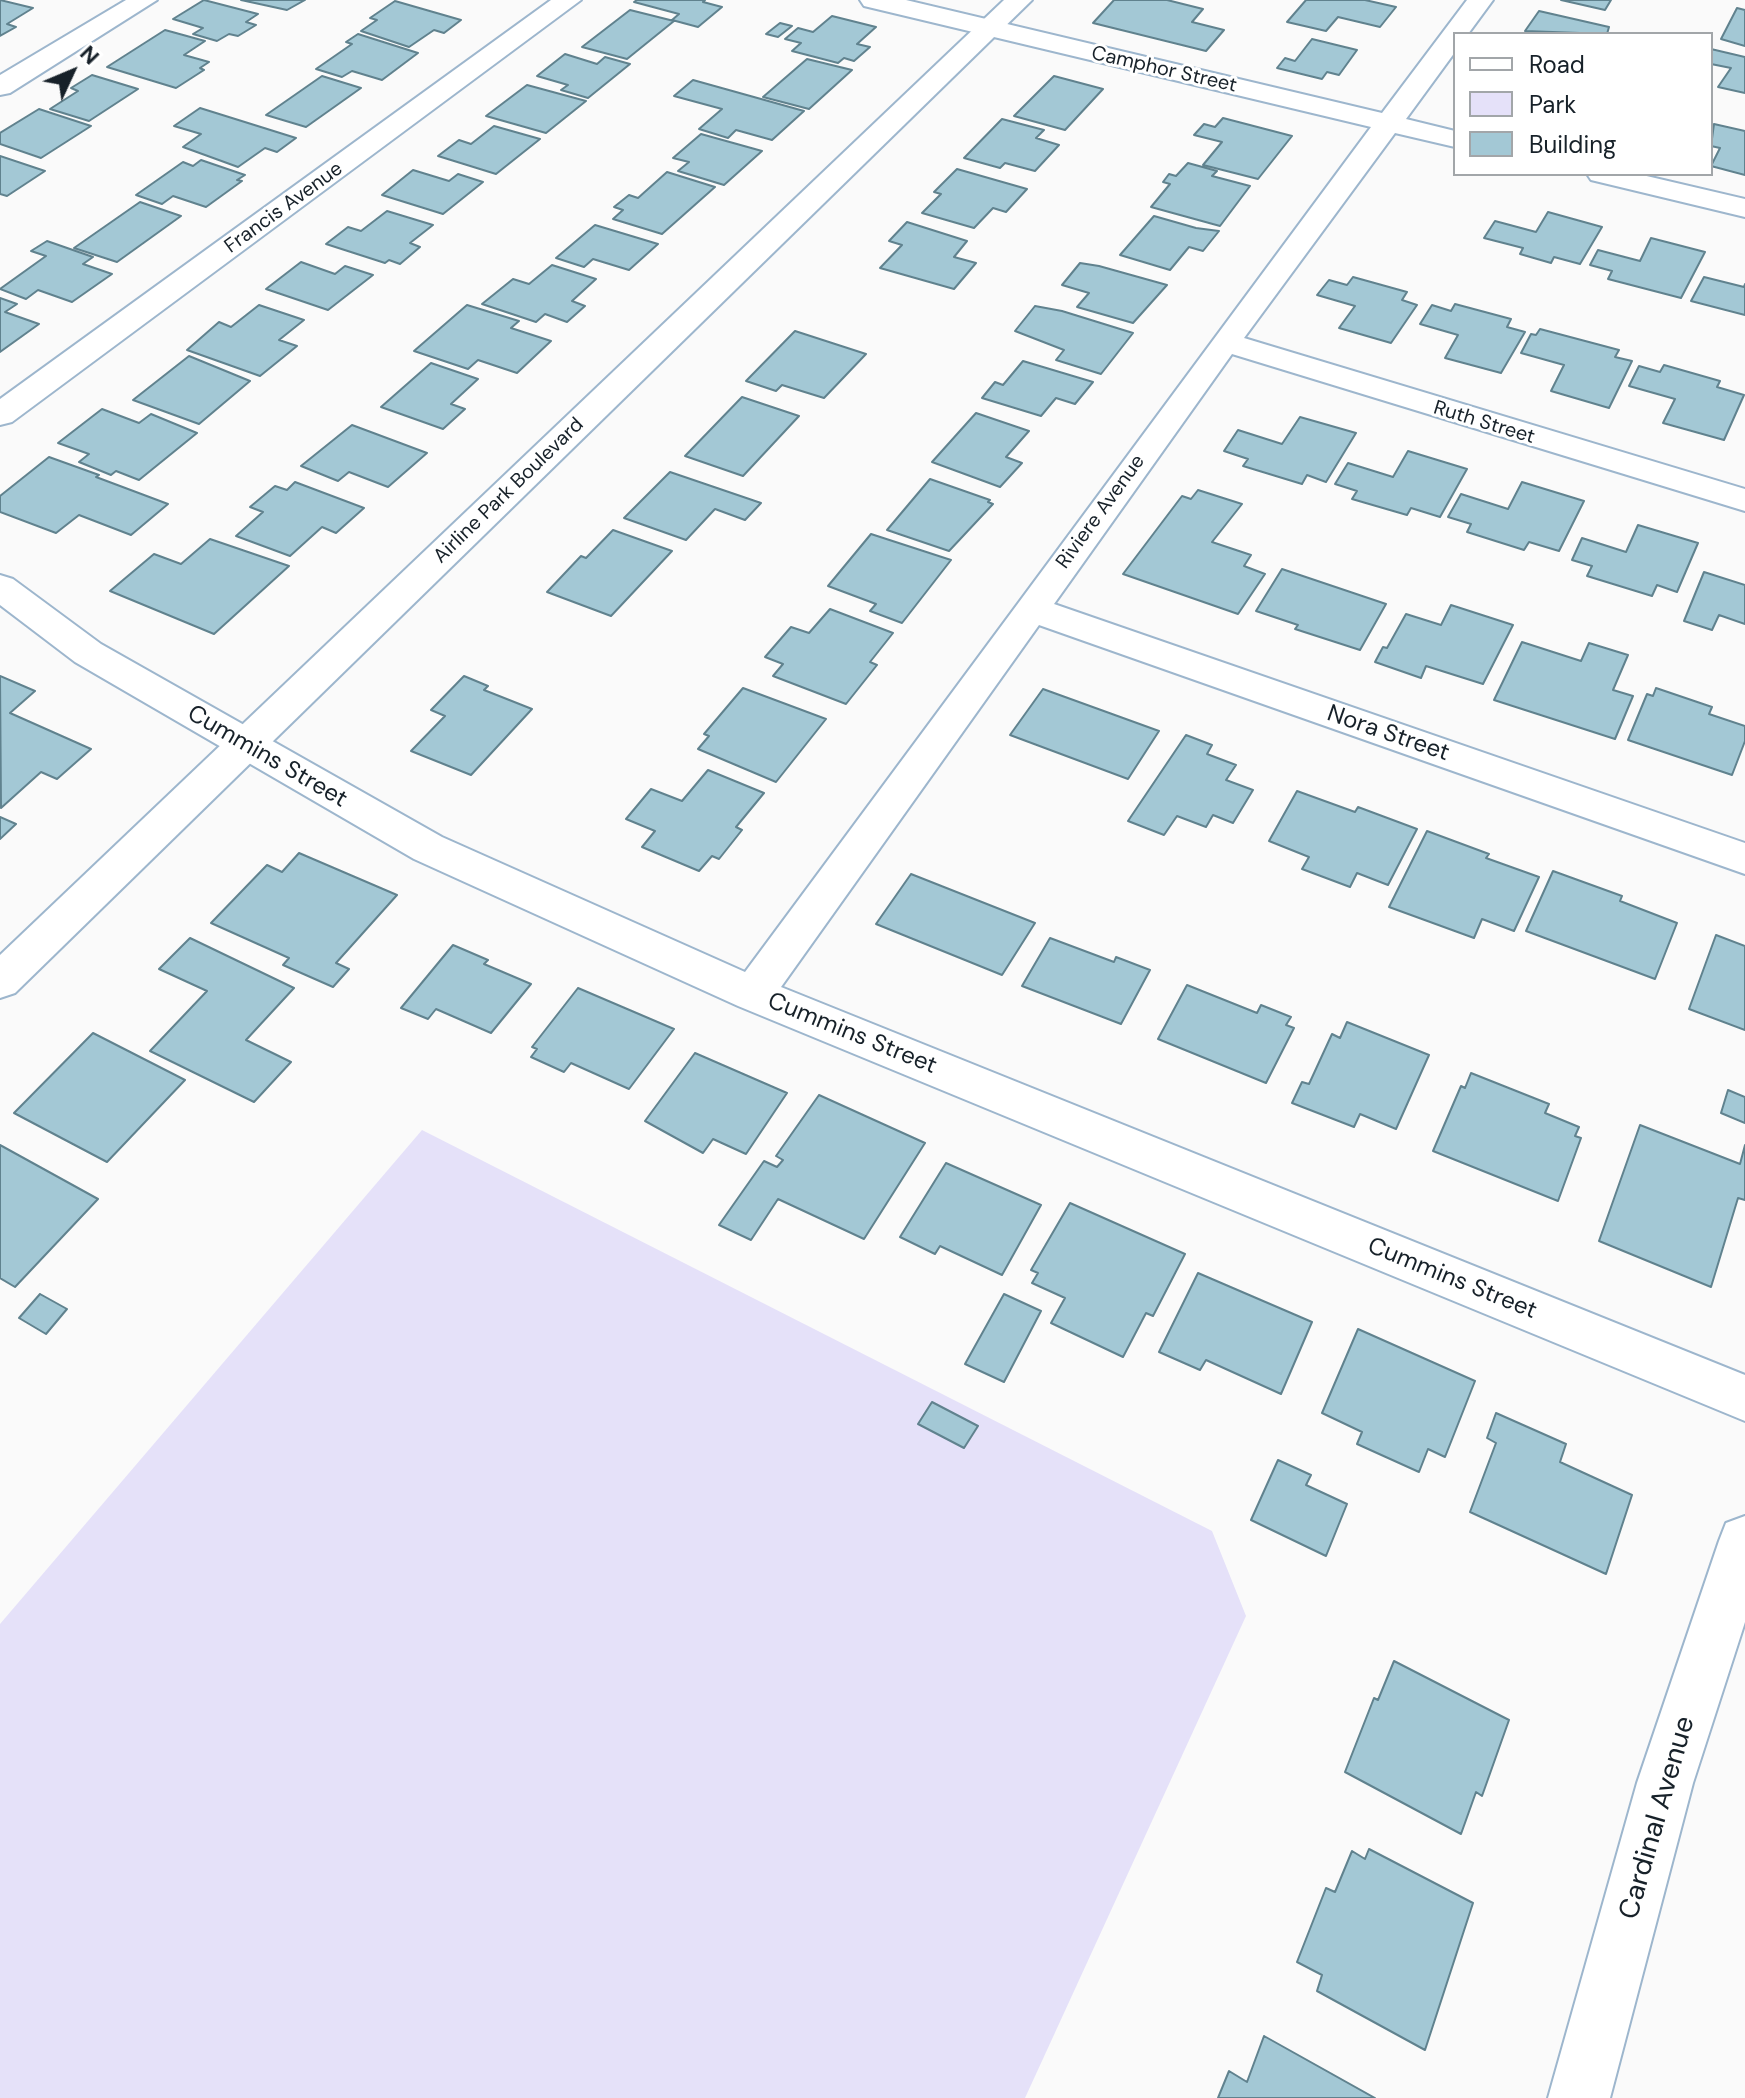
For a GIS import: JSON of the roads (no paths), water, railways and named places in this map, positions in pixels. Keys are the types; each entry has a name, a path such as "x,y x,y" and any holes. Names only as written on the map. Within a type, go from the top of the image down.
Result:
{"street":[{"path":"0,87 144,0"},
{"name":"Francis Avenue","path":"0,415 568,0"},
{"name":"Camphor Street","path":"873,0 1453,139"},
{"name":"Airline Park Boulevard","path":"0,981 1019,0"},
{"name":"Riviere Avenue","path":"1456,32 1480,0"},
{"name":"Riviere Avenue","path":"753,994 1225,342 1453,37"},
{"path":"1609,176 1745,208"},
{"name":"Ruth Street","path":"1225,342 1745,500"},
{"name":"Cummins Street","path":"0,587 88,653 428,848 753,994 1745,1398"},
{"name":"Nora Street","path":"1031,609 1745,859"},
{"name":"Cardinal Avenue","path":"1579,2098 1665,1783 1745,1541"}]}
